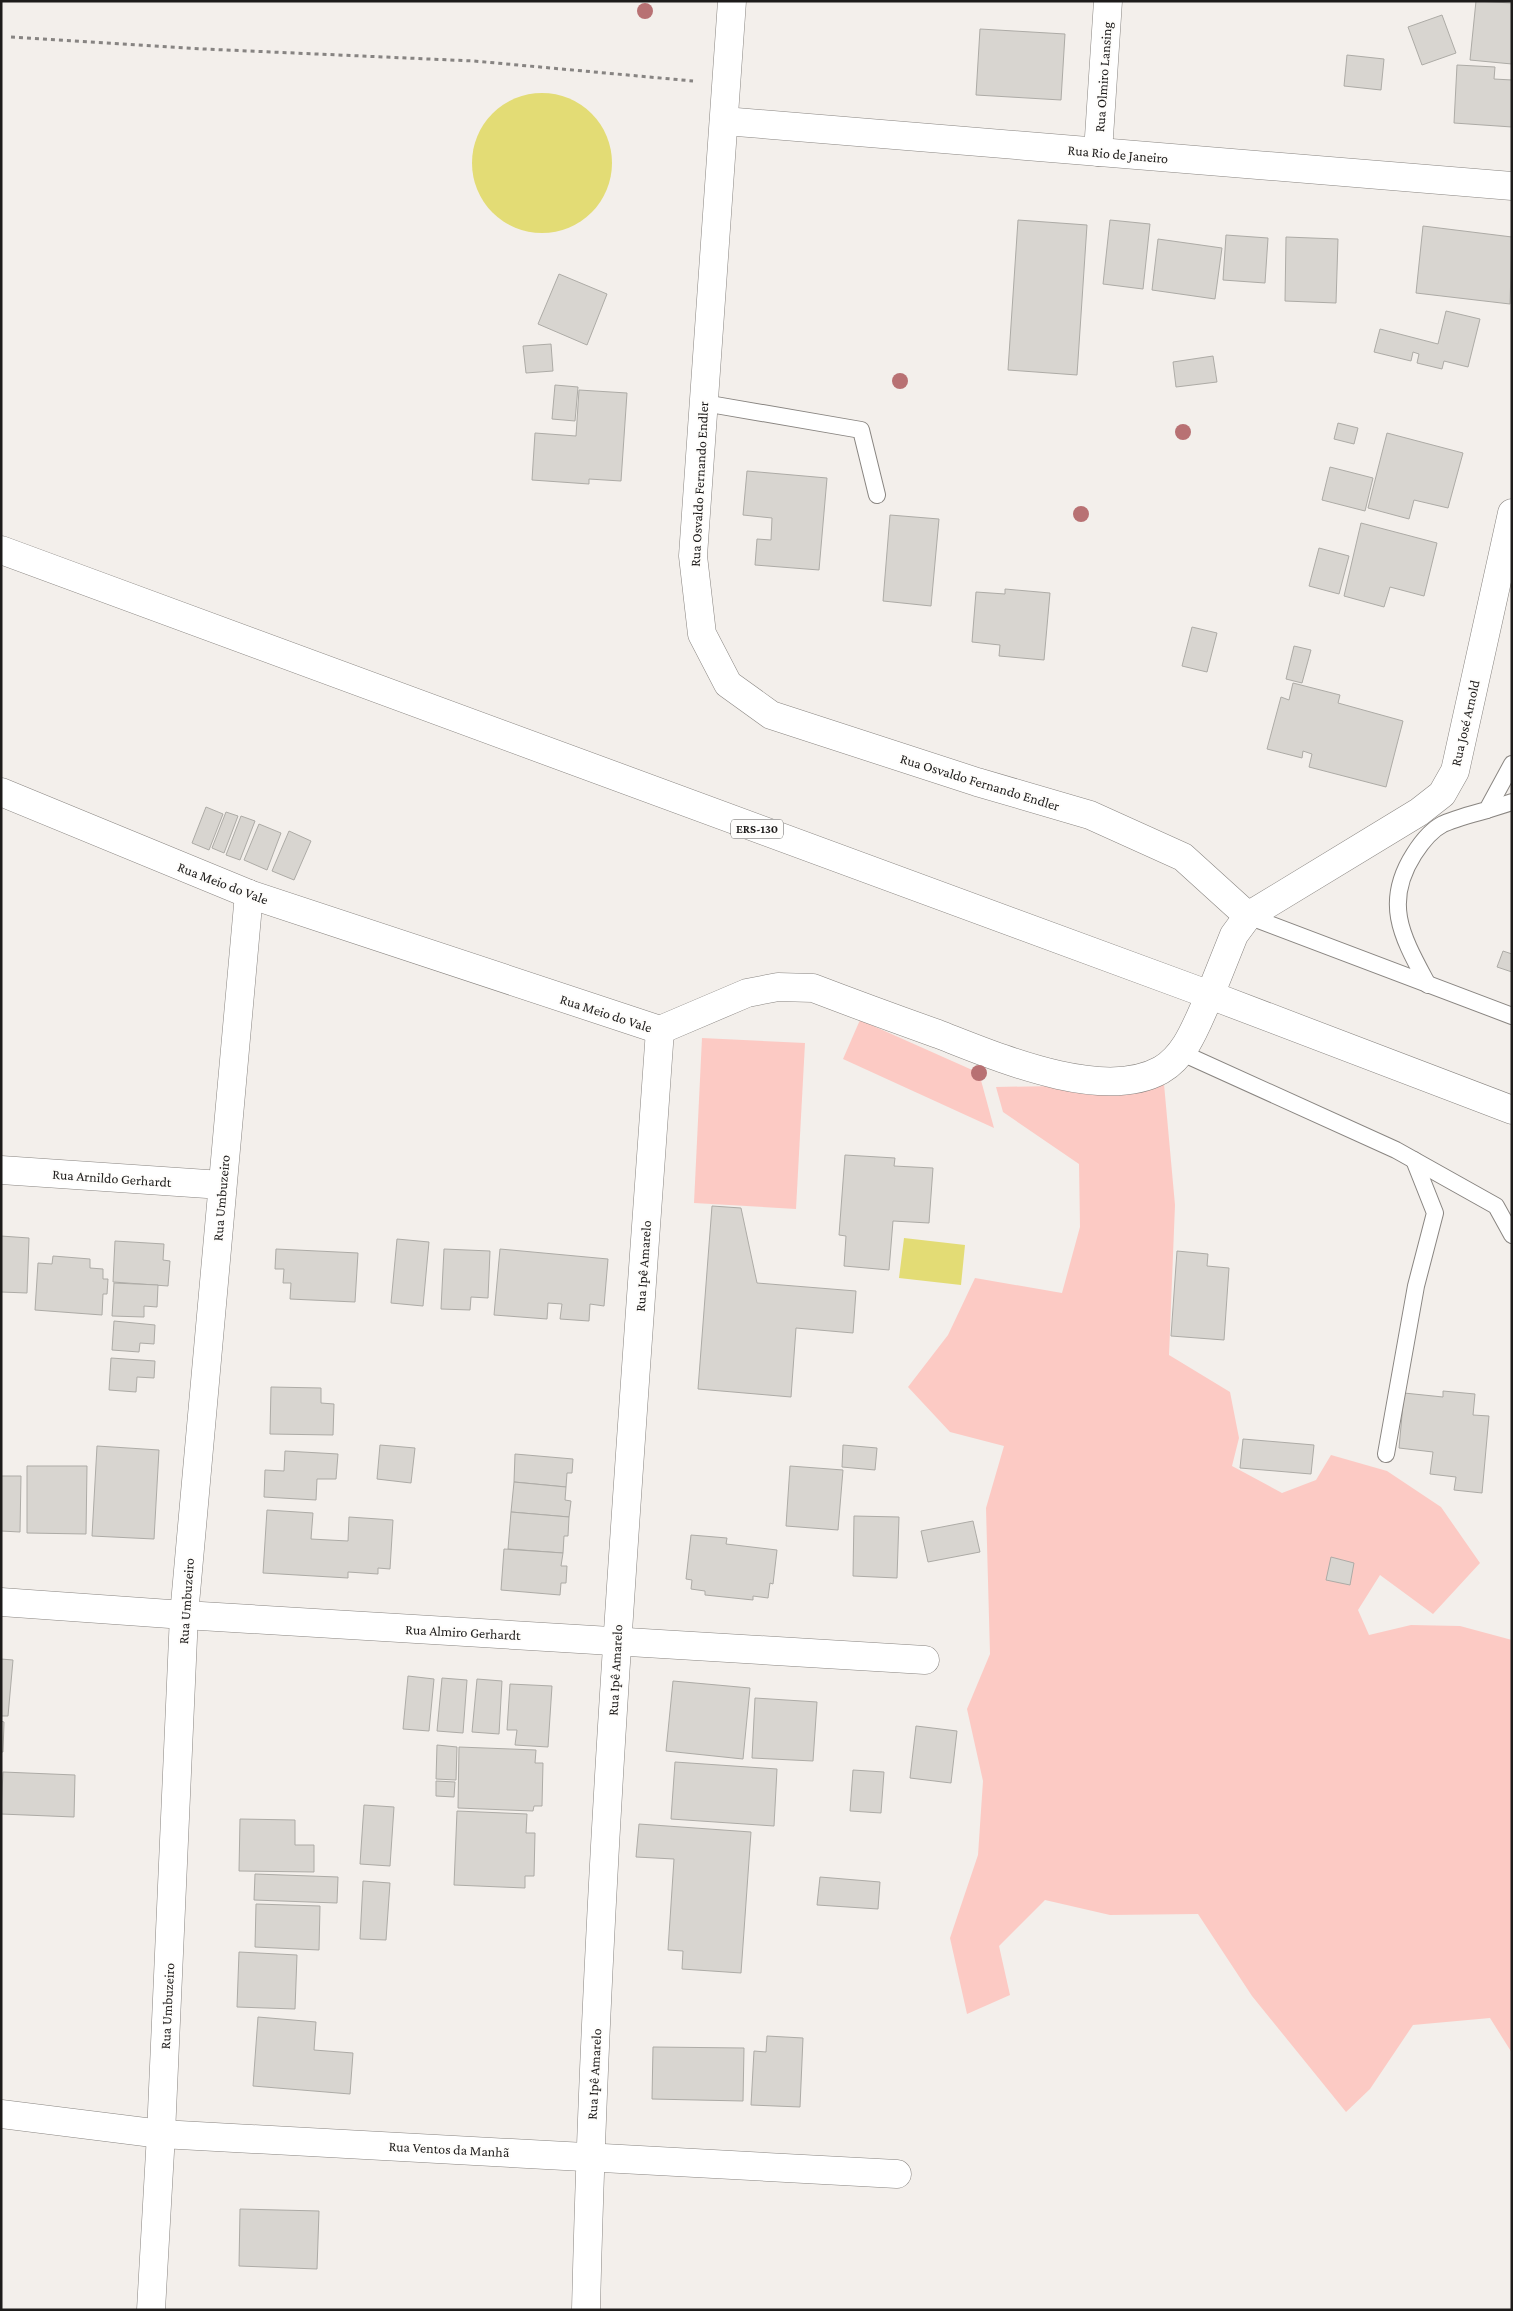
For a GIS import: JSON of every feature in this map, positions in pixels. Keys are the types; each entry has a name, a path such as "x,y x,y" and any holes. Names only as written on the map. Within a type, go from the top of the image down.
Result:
{"street":[{"name":"Rua Osvaldo Fernando Endler","path":"732,1 693,556 702,634 728,684 771,715 830,736 1098,819 1183,858 1248,916"},
{"name":"Rua Olmiro Lansing","path":"1098,152 1108,1"},
{"name":"Rua Rio de Janeiro","path":"724,121 1512,186"},
{"name":"Rua José Arnold","path":"1248,916 1419,812 1442,794 1455,771 1512,512"},
{"name":"ERS-130","path":"1,550 1210,995 1512,1110"},
{"name":"Rua Meio do Vale","path":"1,792 249,894 660,1030 747,993 778,987 813,988 1037,1071 1102,1081 1137,1078 1161,1070 1182,1053 1210,995 1231,941 1248,916"},
{"name":"Rua Umbuzeiro","path":"150,2310 161,2134 184,1615 249,894"},
{"name":"Rua Ipê Amarelo","path":"586,2310 590,2156 616,1641 660,1030"},
{"name":"Rua Arnildo Gerhardt","path":"1,1170 222,1185"},
{"name":"Rua Almiro Gerhardt","path":"1,1602 184,1615 925,1660"},
{"name":"Rua Ventos da Manhã","path":"1,2114 161,2134 897,2174"}],"lane":[{"path":"704,403 860,430 877,495"},
{"path":"1486,810 1512,764"},
{"path":"1428,985 1406,944 1396,903 1403,872 1422,842 1442,825 1512,802"},
{"path":"1248,916 1512,1016"},
{"path":"1182,1053 1396,1150 1496,1206 1512,1235"},
{"path":"1386,1454 1416,1286 1435,1213 1414,1160"}],"path":[{"path":"11,37 204,49 474,61 726,84"}],"shaded area":[{"path":"542,93 569,99 581,105 591,114 600,124 606,136 612,163 606,190 600,202 591,212 581,221 569,227 542,233 515,227 503,221 493,212 484,202 478,190 472,163 478,136 484,124 493,114 503,105 515,99"},
{"path":"860,1020 979,1073 994,1128 843,1059"},
{"path":"702,1038 805,1043 796,1209 694,1203"},
{"path":"1164,1084 1175,1205 1169,1355 1230,1392 1239,1438 1232,1466 1282,1493 1316,1480 1331,1455 1387,1471 1441,1507 1480,1563 1433,1614 1380,1575 1358,1610 1369,1635 1411,1625 1460,1626 1512,1640 1512,2053 1490,2018 1413,2025 1370,2089 1346,2112 1252,1996 1198,1914 1110,1915 1045,1900 999,1946 1010,1995 967,2014 950,1938 978,1855 983,1781 967,1709 990,1654 986,1508 1004,1446 950,1432 908,1387 948,1335 975,1278 1062,1293 1080,1227 1079,1164 1003,1112 996,1087"},
{"path":"904,1238 965,1245 961,1285 899,1278"}],"building":[{"path":"1476,1 1512,3 1512,64 1470,60"},
{"path":"1442,15 1456,53 1422,65 1408,27"},
{"path":"980,29 1065,34 1061,100 976,95"},
{"path":"1347,55 1384,59 1381,90 1344,86"},
{"path":"1457,65 1495,67 1494,79 1512,80 1512,127 1454,123"},
{"path":"1018,220 1087,225 1077,375 1008,370"},
{"path":"1110,220 1150,224 1143,289 1103,284"},
{"path":"1423,226 1512,237 1510,304 1416,293"},
{"path":"1226,235 1268,238 1265,283 1223,280"},
{"path":"1286,237 1338,239 1336,303 1285,301"},
{"path":"1158,239 1222,248 1215,299 1152,290"},
{"path":"559,274 607,294 587,345 538,324"},
{"path":"1446,311 1480,319 1468,367 1444,361 1442,369 1417,363 1419,354 1413,352 1411,361 1374,352 1380,329 1438,344"},
{"path":"551,344 553,371 526,373 523,346"},
{"path":"1213,356 1217,382 1176,387 1173,362"},
{"path":"555,385 578,387 575,421 552,419"},
{"path":"579,390 627,393 621,481 589,479 589,484 532,480 535,433 576,436"},
{"path":"1338,423 1358,428 1354,444 1334,439"},
{"path":"1387,433 1463,453 1448,508 1414,500 1409,519 1368,508"},
{"path":"1330,467 1373,478 1365,511 1322,500"},
{"path":"747,471 827,478 819,570 755,565 757,539 771,540 772,518 743,515"},
{"path":"890,515 939,519 931,606 883,601"},
{"path":"1361,523 1437,543 1424,596 1390,587 1384,607 1344,596"},
{"path":"1319,548 1349,556 1339,594 1309,586"},
{"path":"1005,589 1050,593 1044,660 999,656 1000,645 972,642 976,592 1005,594"},
{"path":"1192,627 1217,633 1207,672 1182,666"},
{"path":"1294,646 1311,650 1302,683 1286,679"},
{"path":"1293,683 1340,695 1338,703 1403,721 1386,787 1309,767 1312,754 1303,751 1302,758 1267,749 1281,697 1289,700"},
{"path":"206,807 223,814 209,850 192,843"},
{"path":"226,812 238,816 224,853 212,848"},
{"path":"241,816 255,821 240,860 226,855"},
{"path":"259,824 281,833 267,870 244,860"},
{"path":"289,831 311,841 294,880 272,871"},
{"path":"1503,951 1512,954 1512,972 1497,967"},
{"path":"845,1155 895,1158 894,1166 933,1168 929,1223 893,1221 889,1270 844,1266 846,1236 839,1235"},
{"path":"712,1206 741,1208 757,1283 856,1291 853,1333 796,1328 791,1397 698,1389"},
{"path":"1,1236 29,1238 27,1293 1,1292"},
{"path":"397,1239 429,1242 423,1306 391,1303"},
{"path":"115,1241 164,1244 163,1260 170,1261 168,1286 113,1282"},
{"path":"276,1249 358,1253 355,1302 290,1299 291,1283 283,1283 284,1269 275,1269"},
{"path":"444,1249 490,1251 488,1298 471,1297 470,1310 441,1309"},
{"path":"500,1249 608,1259 604,1306 590,1304 589,1321 560,1319 562,1304 548,1303 547,1319 494,1315"},
{"path":"1177,1251 1208,1254 1207,1266 1229,1268 1224,1340 1171,1336"},
{"path":"53,1256 90,1259 90,1268 103,1269 103,1279 108,1279 107,1294 103,1294 102,1315 35,1310 38,1263 52,1264"},
{"path":"114,1283 158,1285 157,1307 144,1306 144,1317 112,1316"},
{"path":"114,1321 155,1325 154,1344 140,1343 139,1352 112,1350"},
{"path":"111,1358 155,1361 154,1378 137,1377 136,1392 109,1390"},
{"path":"271,1387 321,1388 321,1403 334,1404 333,1435 270,1434"},
{"path":"1443,1391 1475,1394 1473,1415 1489,1416 1482,1493 1454,1490 1456,1477 1430,1474 1433,1452 1399,1448 1404,1393 1443,1397"},
{"path":"1243,1439 1314,1445 1311,1474 1240,1468"},
{"path":"380,1445 415,1448 411,1483 377,1479"},
{"path":"843,1445 877,1448 875,1470 842,1467"},
{"path":"97,1446 159,1450 154,1539 92,1536"},
{"path":"285,1451 338,1454 336,1479 317,1479 316,1500 264,1497 265,1470 284,1471"},
{"path":"515,1454 573,1459 572,1473 567,1473 566,1487 514,1482"},
{"path":"27,1466 87,1466 86,1534 27,1533"},
{"path":"790,1466 843,1470 838,1530 786,1526"},
{"path":"1,1476 21,1476 20,1532 1,1531"},
{"path":"514,1482 566,1487 565,1500 571,1501 569,1517 511,1512"},
{"path":"267,1510 313,1513 311,1539 348,1541 349,1517 393,1520 390,1569 378,1568 378,1574 348,1572 348,1578 263,1573"},
{"path":"511,1512 569,1517 568,1536 564,1536 563,1553 508,1549"},
{"path":"854,1516 899,1517 897,1578 853,1576"},
{"path":"973,1521 980,1552 928,1562 921,1531"},
{"path":"691,1535 727,1538 726,1544 777,1550 773,1584 770,1583 768,1598 753,1596 753,1600 705,1595 705,1591 691,1589 692,1580 686,1579"},
{"path":"504,1549 563,1553 561,1566 567,1566 566,1583 561,1583 560,1595 501,1590"},
{"path":"1331,1557 1354,1563 1350,1585 1326,1580"},
{"path":"1,1659 13,1660 8,1716 1,1716"},
{"path":"408,1676 434,1679 429,1731 403,1729"},
{"path":"442,1678 467,1680 463,1733 437,1731"},
{"path":"477,1679 502,1681 499,1734 472,1732"},
{"path":"673,1681 750,1688 743,1759 666,1751"},
{"path":"510,1684 552,1686 548,1747 515,1745 517,1730 507,1730"},
{"path":"755,1698 817,1702 813,1761 752,1758"},
{"path":"1,1721 4,1722 3,1752 1,1752"},
{"path":"916,1726 957,1731 951,1783 910,1778"},
{"path":"437,1745 457,1747 456,1780 436,1779"},
{"path":"459,1747 536,1750 535,1763 543,1763 542,1806 534,1806 533,1811 458,1808"},
{"path":"675,1762 777,1769 774,1826 671,1819"},
{"path":"853,1770 884,1772 881,1813 850,1811"},
{"path":"3,1772 75,1775 74,1817 1,1814"},
{"path":"436,1781 455,1782 454,1797 436,1796"},
{"path":"364,1805 394,1807 390,1866 360,1864"},
{"path":"457,1811 527,1814 526,1833 535,1833 534,1876 525,1876 525,1888 454,1885"},
{"path":"240,1819 295,1820 295,1845 314,1845 314,1872 239,1871"},
{"path":"639,1824 751,1832 741,1973 682,1969 683,1951 668,1950 674,1859 636,1857"},
{"path":"255,1874 338,1877 337,1903 254,1900"},
{"path":"820,1877 880,1882 878,1909 817,1905"},
{"path":"363,1881 390,1883 386,1940 360,1939"},
{"path":"256,1904 320,1906 319,1950 255,1947"},
{"path":"239,1952 297,1955 295,2009 237,2007"},
{"path":"258,2017 316,2022 314,2050 353,2053 350,2094 253,2086"},
{"path":"767,2036 803,2038 800,2107 751,2105 754,2051 766,2052"},
{"path":"653,2047 744,2048 743,2101 652,2099"},
{"path":"240,2209 319,2211 317,2269 239,2266"}]}
